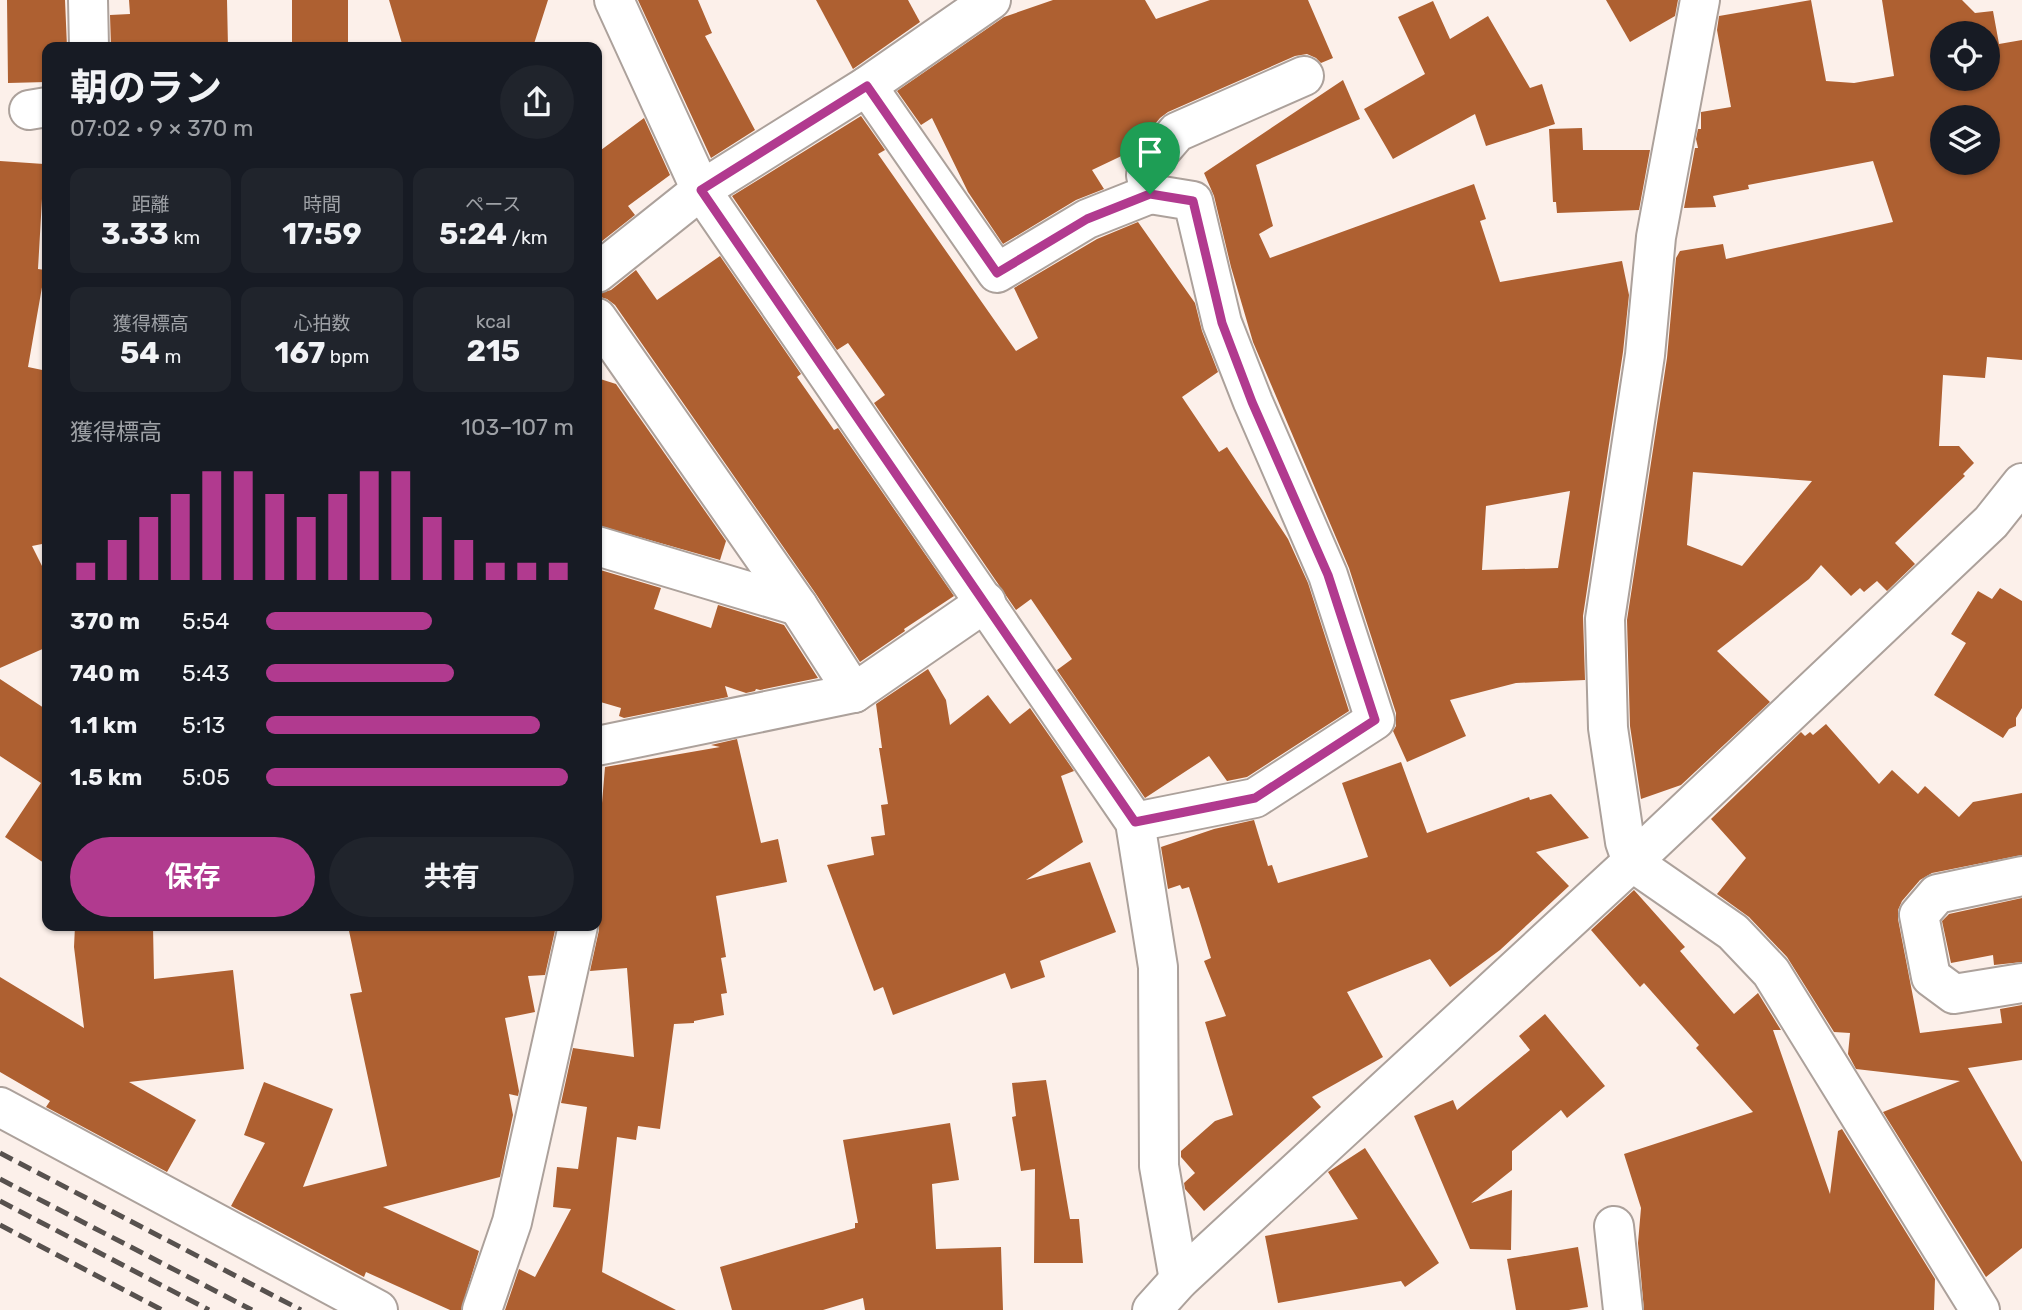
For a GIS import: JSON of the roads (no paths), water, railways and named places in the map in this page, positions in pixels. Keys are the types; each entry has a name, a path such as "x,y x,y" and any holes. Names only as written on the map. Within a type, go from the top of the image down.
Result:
{"street":[{"path":"88,0 89,42"},
{"path":"614,0 701,190 1135,822 1158,967 1159,1166 1179,1280"},
{"path":"602,269 701,190 867,86 991,0"},
{"path":"1700,0 1656,237 1645,355 1605,619 1608,728 1625,842 1632,862 1733,932 1771,972 1980,1310"},
{"path":"1150,194 1146,176 1151,162 1177,132 1304,76"},
{"path":"867,86 997,273 1087,219 1150,194 1193,201 1222,323 1252,402 1328,575 1375,720 1255,798 1135,822"},
{"path":"602,325 798,606 854,693"},
{"path":"1152,1310 1179,1280 1632,862 1991,522 2022,483"},
{"path":"602,547 798,606"},
{"path":"602,745 854,693 986,602"},
{"path":"2022,876 1937,894 1919,915 1931,977 1954,994 2022,983"},
{"path":"482,1310 512,1222 577,931"},
{"path":"0,1107 378,1310"},
{"path":"1614,1226 1623,1310"}],"railway":[{"path":"0,1153 301,1310"},
{"path":"0,1179 252,1310"},
{"path":"0,1201 209,1310"},
{"path":"0,1225 162,1310"}]}
